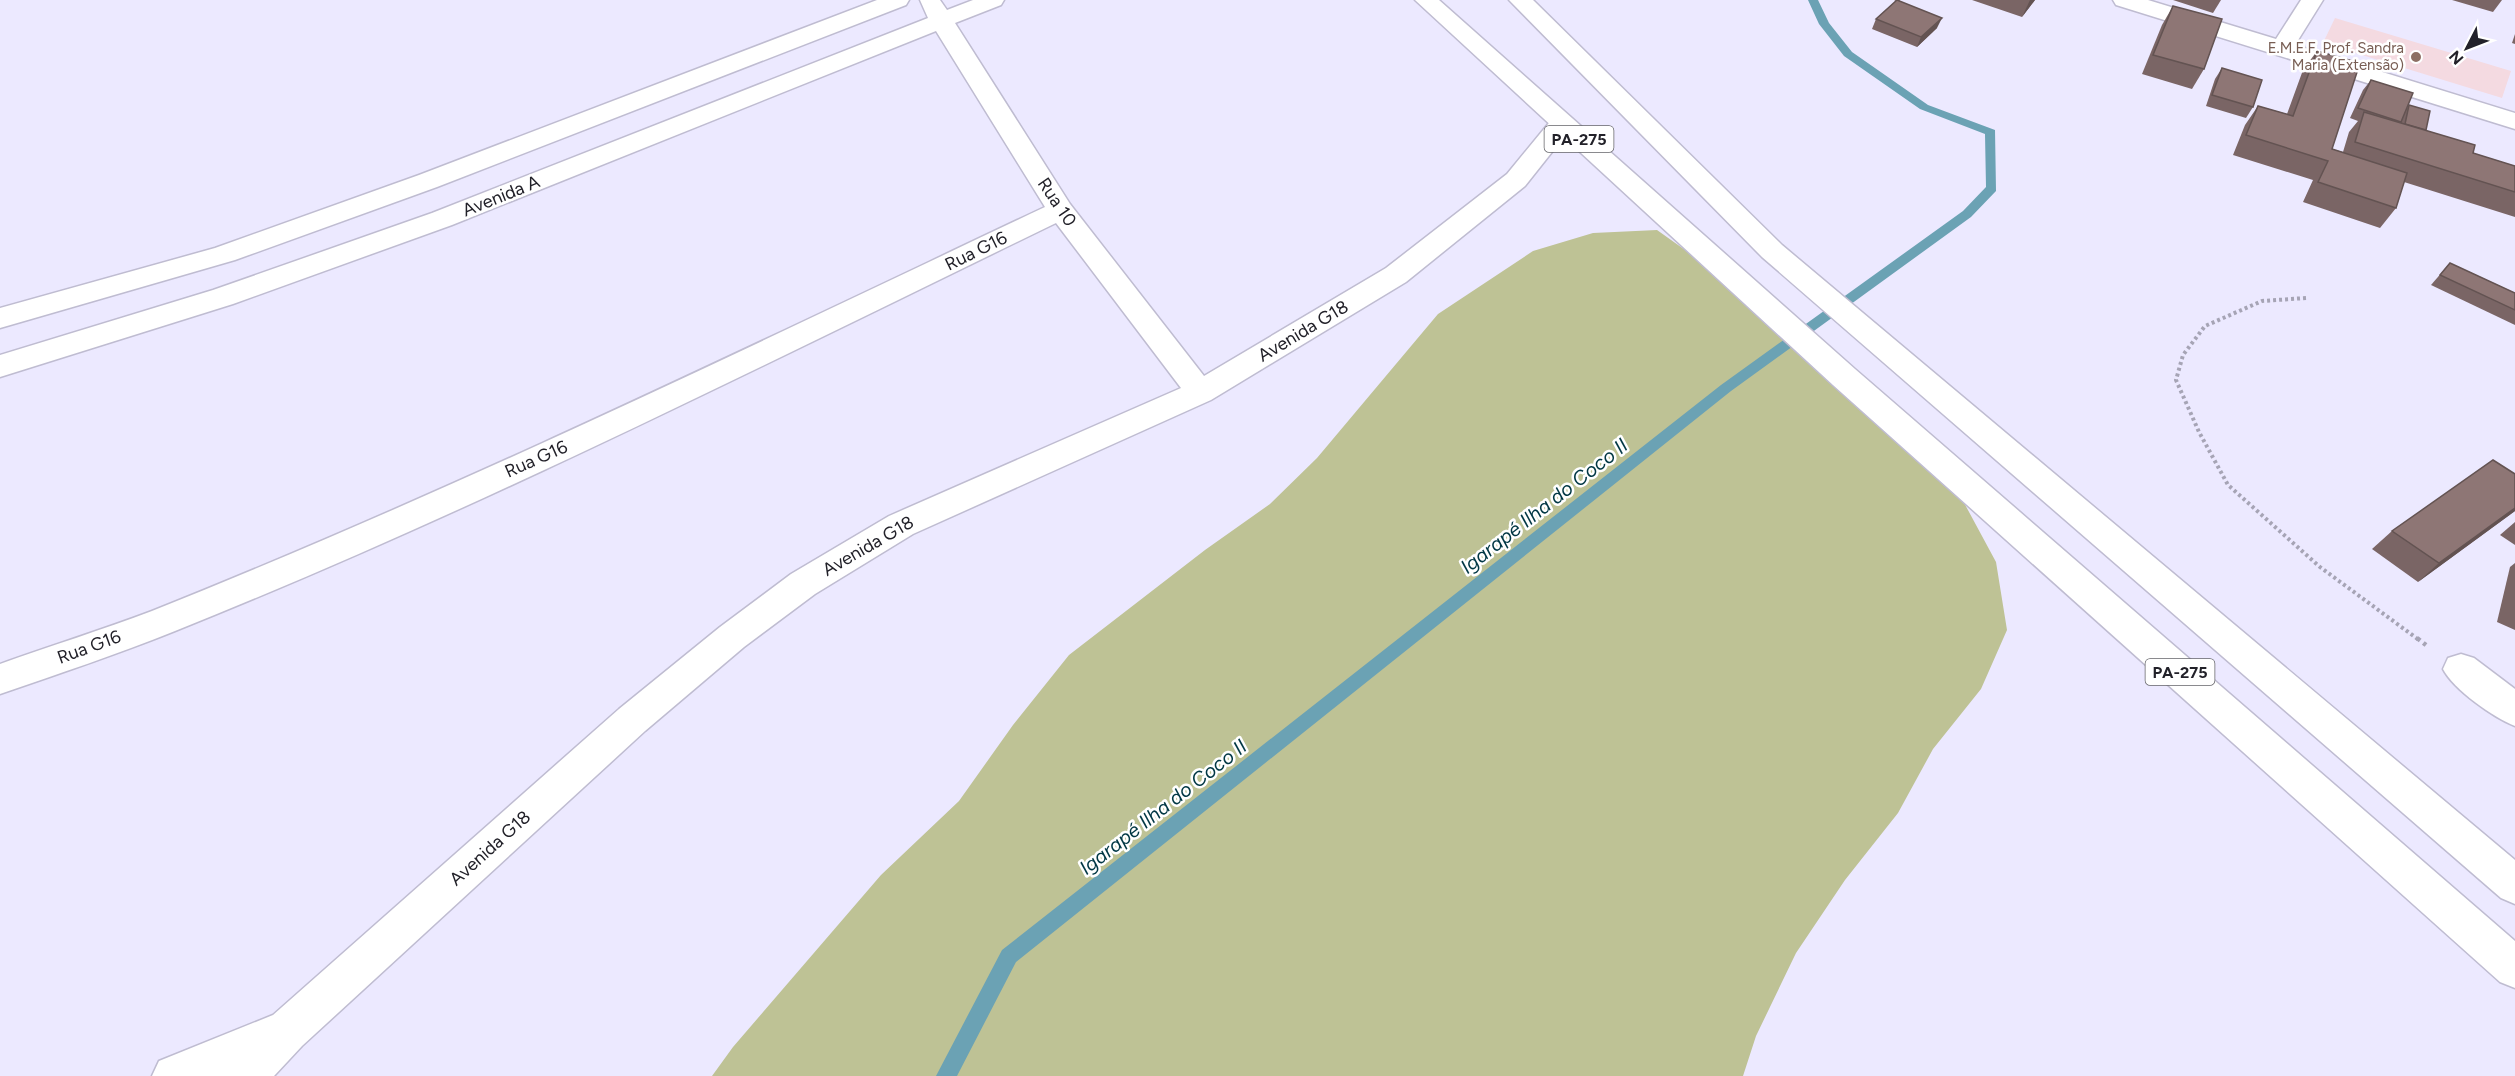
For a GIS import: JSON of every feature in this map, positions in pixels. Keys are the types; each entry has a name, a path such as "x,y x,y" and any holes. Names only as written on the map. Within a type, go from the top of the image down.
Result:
{"main road":[{"path":"0,318 225,254 439,176 898,0"},
{"name":"Avenida A","path":"0,366 223,297 442,219 935,10 993,0"},
{"name":"PA-275","path":"1426,0 1844,376 2515,968"},
{"name":"PA-275","path":"1520,0 1772,252 2515,885"},
{"path":"2124,0 2515,121"},
{"path":"2282,48 2312,0"},
{"name":"Rua 10","path":"935,10 1060,210 1200,392"},
{"name":"Avenida G18","path":"245,1076 287,1031 632,720 732,637 803,584 901,525 1200,392 1396,276 1516,180 1562,123"},
{"name":"Rua G16","path":"0,679 160,622 365,537 648,408 1060,210"},
{"path":"2461,669 2515,710"},
{"path":"174,1076 287,1031"}],"path":[{"path":"2306,298 2262,301 2205,326 2183,355 2176,380 2199,432 2228,485 2320,567 2461,669"}],"shaded area":[{"name":"E.M.E.F. Prof. Sandra Maria (Extensão)","path":"2335,18 2511,71 2502,98 2323,43"}],"green space":[{"path":"1657,230 1709,267 1962,499 1996,562 2007,630 1981,689 1933,749 1898,813 1845,880 1796,953 1756,1036 1743,1076 712,1076 733,1047 881,875 959,801 1013,725 1069,655 1205,550 1270,504 1317,458 1438,314 1533,251 1593,233"}],"building":[{"path":"1897,0 1942,18 1921,37 1876,19"},
{"path":"2173,6 2222,19 2204,69 2153,55"},
{"path":"2317,51 2360,63 2332,149 2407,173 2396,208 2318,182 2328,161 2246,135 2258,106 2293,116"},
{"path":"2222,68 2262,80 2253,107 2212,95"},
{"path":"2371,80 2413,93 2401,122 2358,108"},
{"path":"2409,105 2430,111 2426,130 2405,124"},
{"path":"2364,112 2475,145 2473,153 2515,166 2515,192 2355,142"},
{"path":"2450,263 2515,293 2515,310 2440,275"},
{"path":"2493,460 2515,474 2515,508 2439,563 2392,531"}],"waterway":[{"name":"Igarapé Ilha do Coco II","path":"946,1076 1009,956 1726,388 1967,214 1992,188 1991,132 1924,107 1848,54 1824,24 1813,0"}],"place":[{"name":"E.M.E.F. Prof. Sandra Maria (Extensão)","path":"2416,57"}]}
